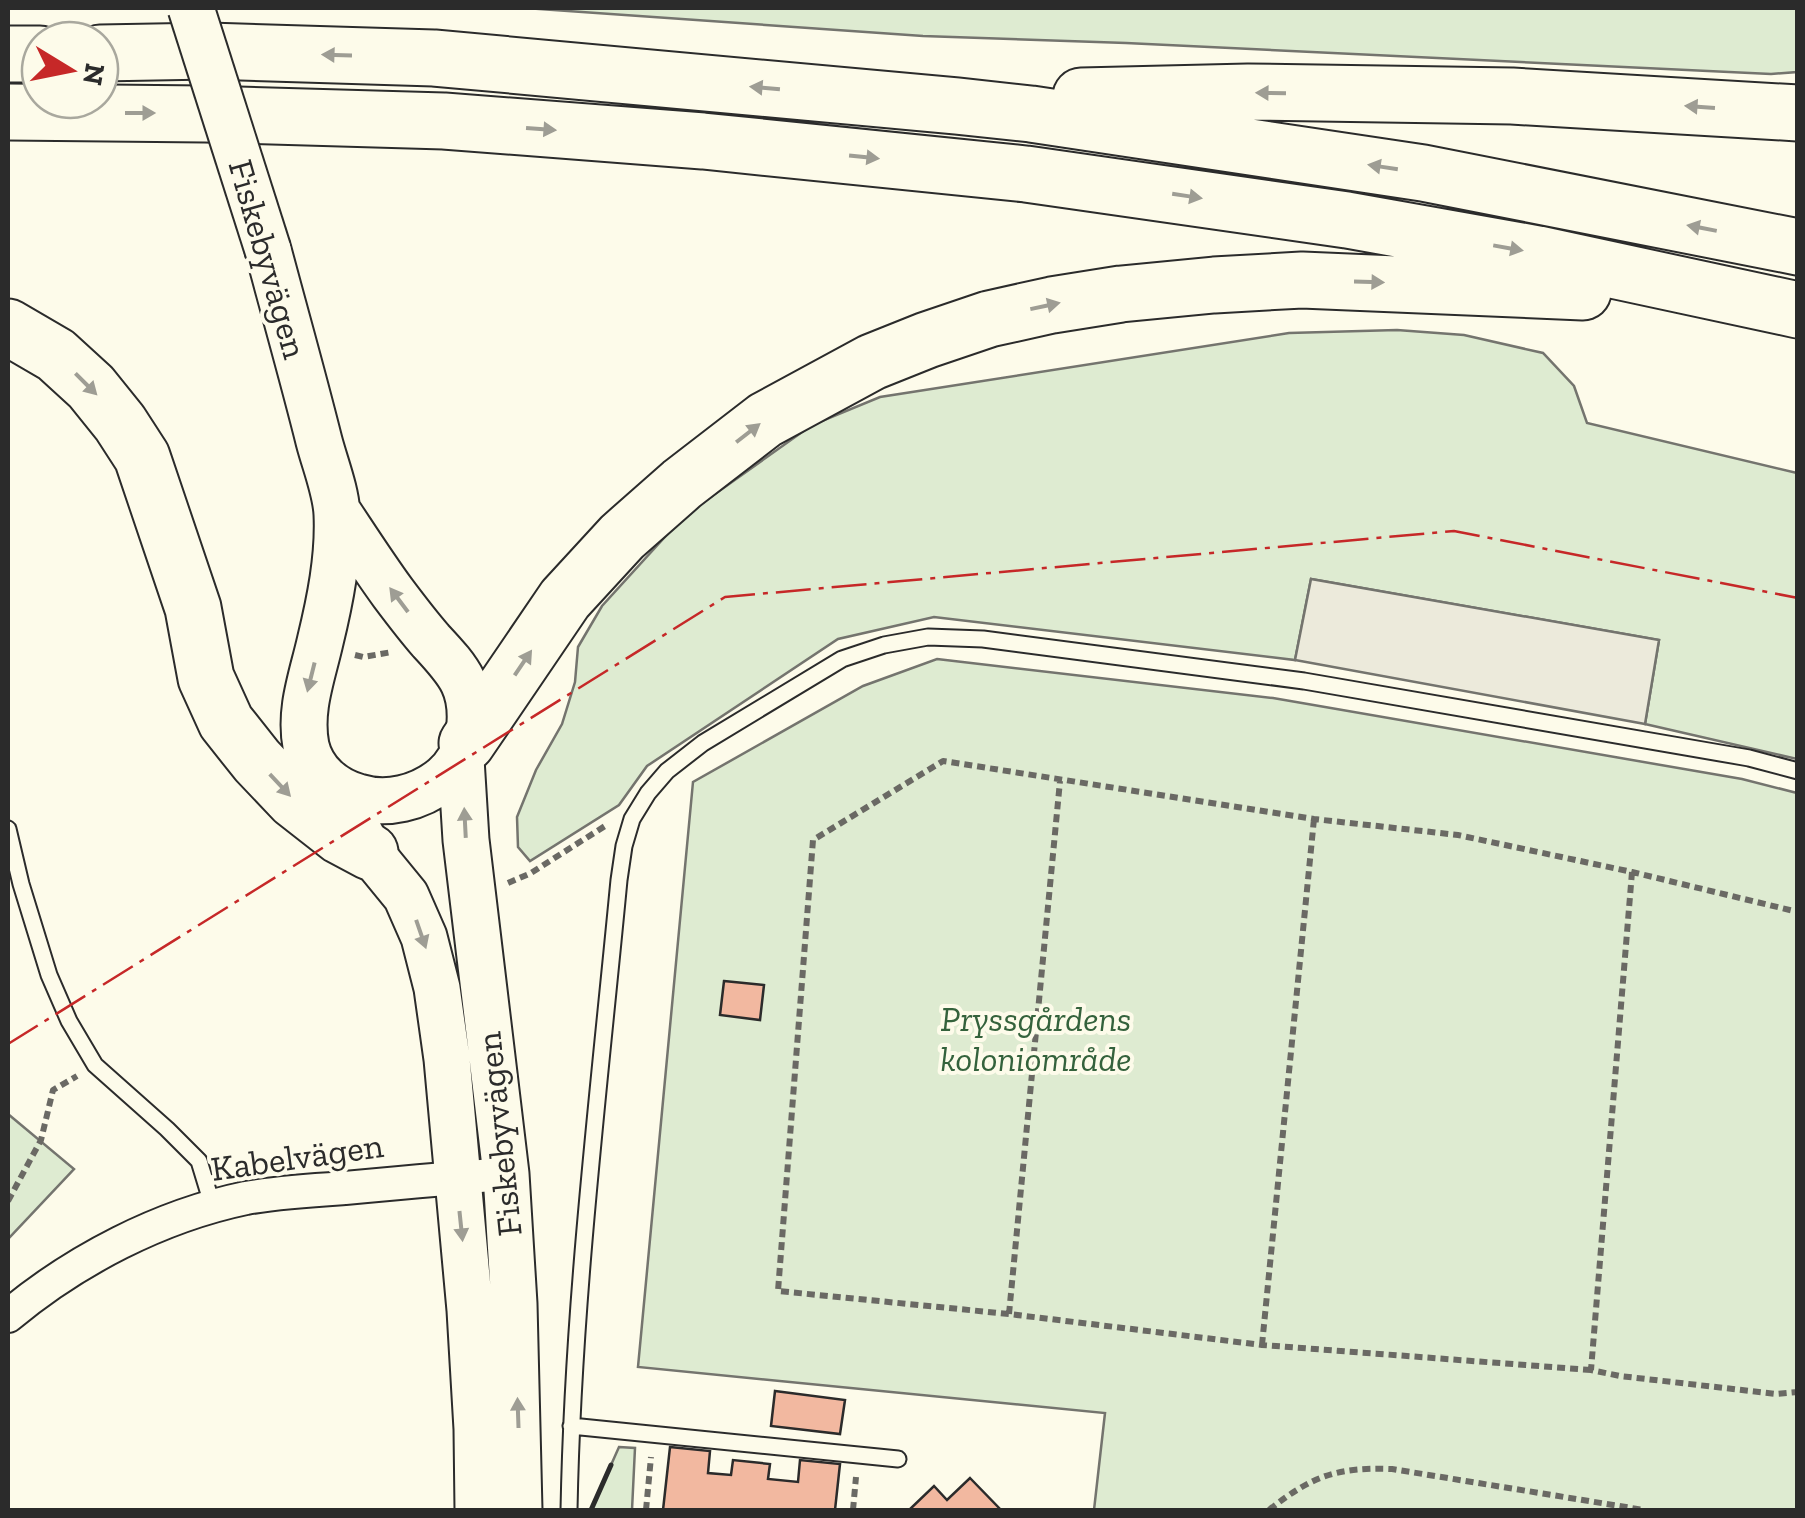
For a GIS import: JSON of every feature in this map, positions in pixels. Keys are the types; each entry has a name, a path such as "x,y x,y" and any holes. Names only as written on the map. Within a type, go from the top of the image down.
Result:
{"highway":[{"path":"120,53 209,51 434,58 1031,114 1422,174 1798,246"},
{"path":"898,100 1267,92 1512,96 1798,113"},
{"path":"8,112 444,122 703,141 1026,174 1347,220 1538,254 1788,308"},
{"path":"464,751 565,599 622,537 682,484 765,420 872,362 974,324 1052,304 1121,294 1302,280 1559,290 1788,308"},
{"path":"8,327 56,355 91,387 142,457 193,608 206,678 226,722 294,800 340,836 370,852"},
{"path":"193,608 266,718 326,778"}],"street":[{"name":"Fiskebyvägen","path":"191,8 268,250 338,512 393,594 450,658 463,679 470,702 464,751 466,840 506,1174 515,1323 519,1510"},
{"name":"Fiskebyvägen","path":"338,512 334,568 304,708 304,733 307,752 370,852 406,896 424,937 437,988 470,1310 478,1510"},
{"path":"326,778 357,797 380,801 404,799 426,791 446,777 464,751"},
{"name":"Kabelvägen","path":"8,1316 39,1289 139,1231 213,1207 302,1191 506,1174"}],"lane":[{"path":"570,1510 577,1321 619,880 632,819 667,771 703,743 842,659 884,645 928,637 983,640 1304,681 1730,754 1798,770"},
{"path":"8,830 49,975 69,1021 95,1065 198,1161 213,1207"},
{"path":"571,1426 898,1459"}],"path":[{"path":"319,648 362,657 392,652 421,628"},
{"path":"1798,912 1458,835 1314,820 943,761 813,840 778,1291 1262,1345 1591,1370 1776,1394 1798,1392"},
{"path":"1009,1314 1060,781"},
{"path":"501,868 502,885 531,873 610,824 632,819"},
{"path":"1262,1345 1314,820"},
{"path":"1591,1370 1632,872"},
{"path":"8,1201 41,1140 53,1090 95,1065"},
{"path":"646,1510 652,1434"},
{"path":"1268,1510 1316,1478 1363,1468 1392,1469 1644,1510"}],"green space":[{"path":"525,8 1797,8 1797,72 1771,74 923,36"},
{"path":"1397,330 1464,335 1543,353 1574,386 1587,423 1797,473 1797,759 1645,724 1659,640 1311,579 1295,660 934,617 838,639 647,766 619,805 530,861 518,847 517,817 536,770 562,724 575,682 578,647 602,606 684,516 812,425 880,397 1289,333"},
{"name":"Pryssgårdens koloniområde","path":"937,659 1273,698 1742,779 1797,793 1797,1510 1094,1510 1105,1413 638,1367 693,782 863,686"},
{"path":"8,1114 74,1169 8,1239"},
{"path":"619,1447 635,1448 632,1510 591,1510"}],"shaded area":[{"path":"1311,579 1659,640 1645,724 1295,660"}],"building":[{"path":"724,981 764,985 760,1020 720,1015"},
{"path":"775,1391 845,1400 840,1434 771,1426"},
{"path":"670,1447 710,1451 708,1473 731,1475 733,1460 770,1464 768,1479 798,1482 800,1460 840,1464 835,1510 663,1510"},
{"path":"970,1478 1001,1510 909,1510 934,1486 947,1500"}],"wall":[{"path":"591,1510 611,1465"}],"power":[{"path":"8,1044 725,597 1454,531 1798,598"}]}
